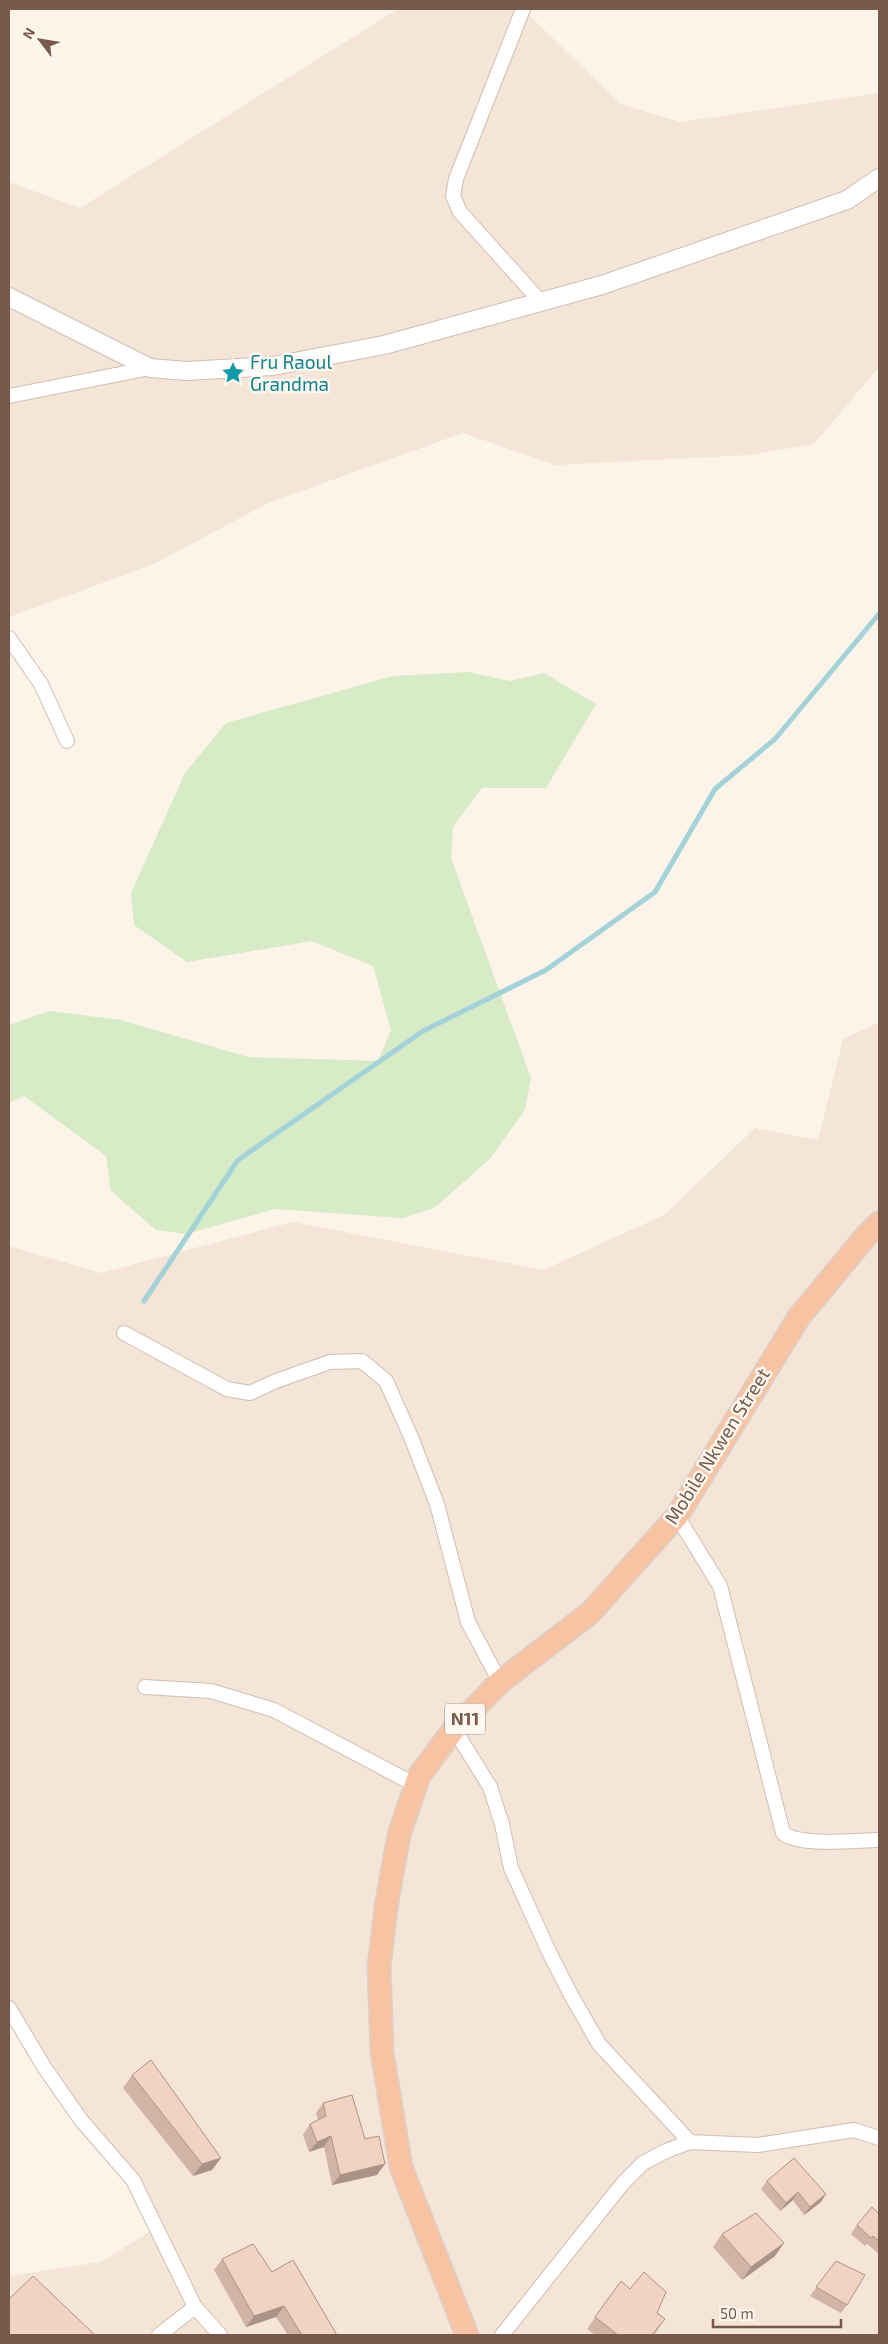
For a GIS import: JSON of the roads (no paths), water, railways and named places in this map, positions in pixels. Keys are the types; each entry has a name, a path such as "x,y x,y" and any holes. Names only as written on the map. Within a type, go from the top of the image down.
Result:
{"highway":[{"name":"Mobile Nkwen Street","path":"468,2335 401,2168 382,2052 379,1966 387,1901 399,1835 419,1776 454,1729 500,1682 590,1613 677,1516 799,1317 879,1223"}],"street":[{"path":"523,9 456,179 453,196 460,212 541,302"},
{"path":"9,396 150,368 186,371 273,366 384,345 602,285 847,200 879,178"},
{"path":"9,297 150,368"},
{"path":"9,638 41,684 67,741"},
{"path":"124,1334 227,1389 250,1393 276,1381 330,1362 362,1361 386,1381 411,1437 436,1504 468,1622 500,1682"},
{"path":"677,1516 720,1586 783,1833 789,1838 802,1841 879,1840"},
{"path":"145,1687 211,1691 274,1710 406,1780 419,1776"},
{"path":"454,1729 490,1787 502,1824 511,1868 548,1952 571,1995 599,2044 690,2142"},
{"path":"9,2008 44,2067 81,2120 133,2180 195,2307 220,2335"},
{"path":"502,2335 622,2183 643,2163 666,2151 690,2142 758,2145 854,2130 879,2138"},
{"path":"159,2335 195,2307"}],"waterway":[{"path":"144,1301 238,1160 423,1031 546,970 655,892 715,789 775,739 879,614"}],"place":[{"name":"Fru Raoul Grandma","path":"233,373"}]}
